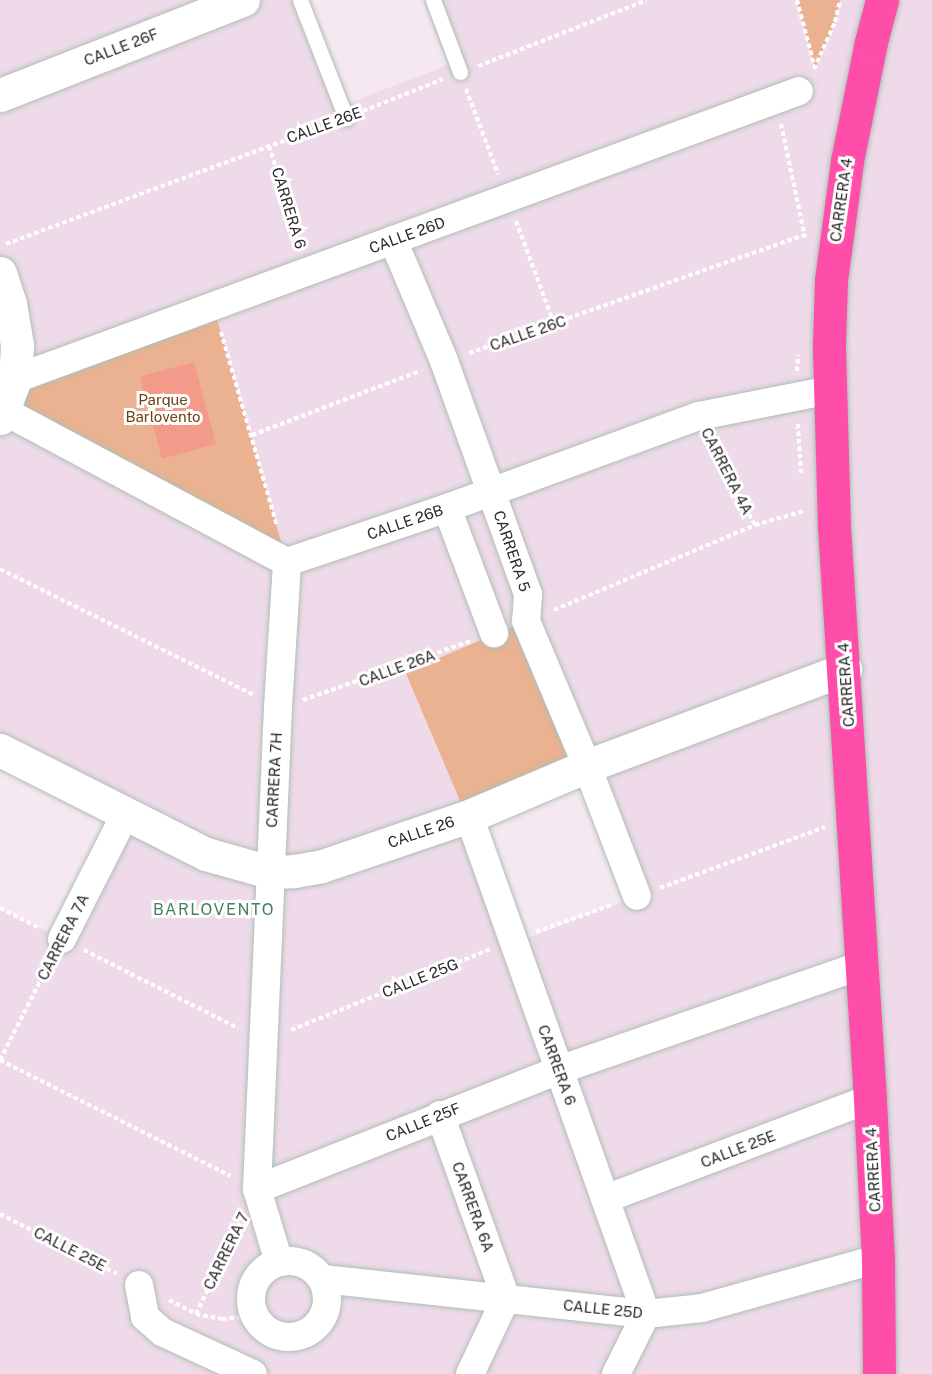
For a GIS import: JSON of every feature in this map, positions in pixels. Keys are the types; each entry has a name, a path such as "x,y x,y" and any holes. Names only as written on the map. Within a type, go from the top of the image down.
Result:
{"main road":[{"name":"CARRERA 4","path":"879,1374 878,1258 854,816 834,527 830,390 831,280 837,222 857,107 882,0"}],"street":[{"name":"CALLE 26F","path":"0,95 243,0"},
{"name":"CALLE 26D","path":"15,379 393,240 807,80"},
{"name":"CARRERA 5","path":"393,240 444,361 528,594 526,621 587,766 637,896"},
{"path":"0,273 10,304 8,346 15,379 2,414 287,562"},
{"name":"CALLE 26B","path":"287,562 447,508 490,490 699,416 830,390"},
{"path":"447,508 494,633"},
{"name":"CARRERA 7H","path":"279,1262 257,1189 265,1041 270,872 287,562"},
{"name":"CALLE 26","path":"3,758 206,854 270,872 322,866 469,816 587,766 845,669"},
{"name":"CARRERA 7A","path":"62,939 125,815"},
{"name":"CARRERA 6","path":"469,816 646,1314"},
{"name":"CALLE 25F","path":"257,1189 559,1070 862,965"},
{"name":"CALLE 25E","path":"605,1199 870,1099"},
{"name":"CARRERA 6A","path":"440,1115 506,1298"},
{"name":"CALLE 25D","path":"322,1279 646,1314 702,1308 878,1258"},
{"path":"279,1262 303,1263 322,1279 327,1291 324,1315 308,1332 297,1336 284,1336 262,1326 255,1316 252,1304 255,1282 261,1273 279,1262"},
{"path":"139,1285 145,1317 162,1332 253,1374"},
{"path":"470,1374 506,1298"},
{"path":"616,1374 646,1314"}],"lane":[{"path":"300,0 346,118"},
{"path":"433,0 460,72"}],"path":[{"name":"CALLE 26E","path":"0,247 346,118 647,0"},
{"path":"797,0 807,80"},
{"path":"807,80 835,22 840,0"},
{"name":"CARRERA 6","path":"269,146 308,271"},
{"name":"CALLE 26C","path":"252,435 444,361 806,235"},
{"path":"213,306 287,562"},
{"name":"CARRERA 4A","path":"699,416 755,525"},
{"path":"526,621 755,525 804,511"},
{"path":"0,569 278,707"},
{"name":"CALLE 26A","path":"278,707 326,694 494,633"},
{"name":"CALLE 25G","path":"265,1041 513,940 854,816"},
{"path":"0,908 265,1041"},
{"name":"CARRERA 7A","path":"0,1060 62,939"},
{"path":"0,1060 257,1189"},
{"name":"CARRERA 7","path":"195,1314 257,1189"},
{"name":"CALLE 25E","path":"0,1214 195,1314 222,1319 255,1316"}],"green space":[{"path":"797,0 840,0 835,22 815,68"},
{"name":"Parque Barlovento","path":"213,306 287,562 4,411 15,379"},
{"path":"194,362 216,444 162,459 140,376"},
{"path":"526,621 587,766 467,817 405,672"}],"shaded area":[{"path":"309,0 423,0 448,65 349,103"},
{"path":"9,754 125,815 62,939 0,908 0,771"},
{"path":"587,766 637,896 517,942 468,812"}],"district":[{"name":"BARLOVENTO","path":"214,910"}]}
